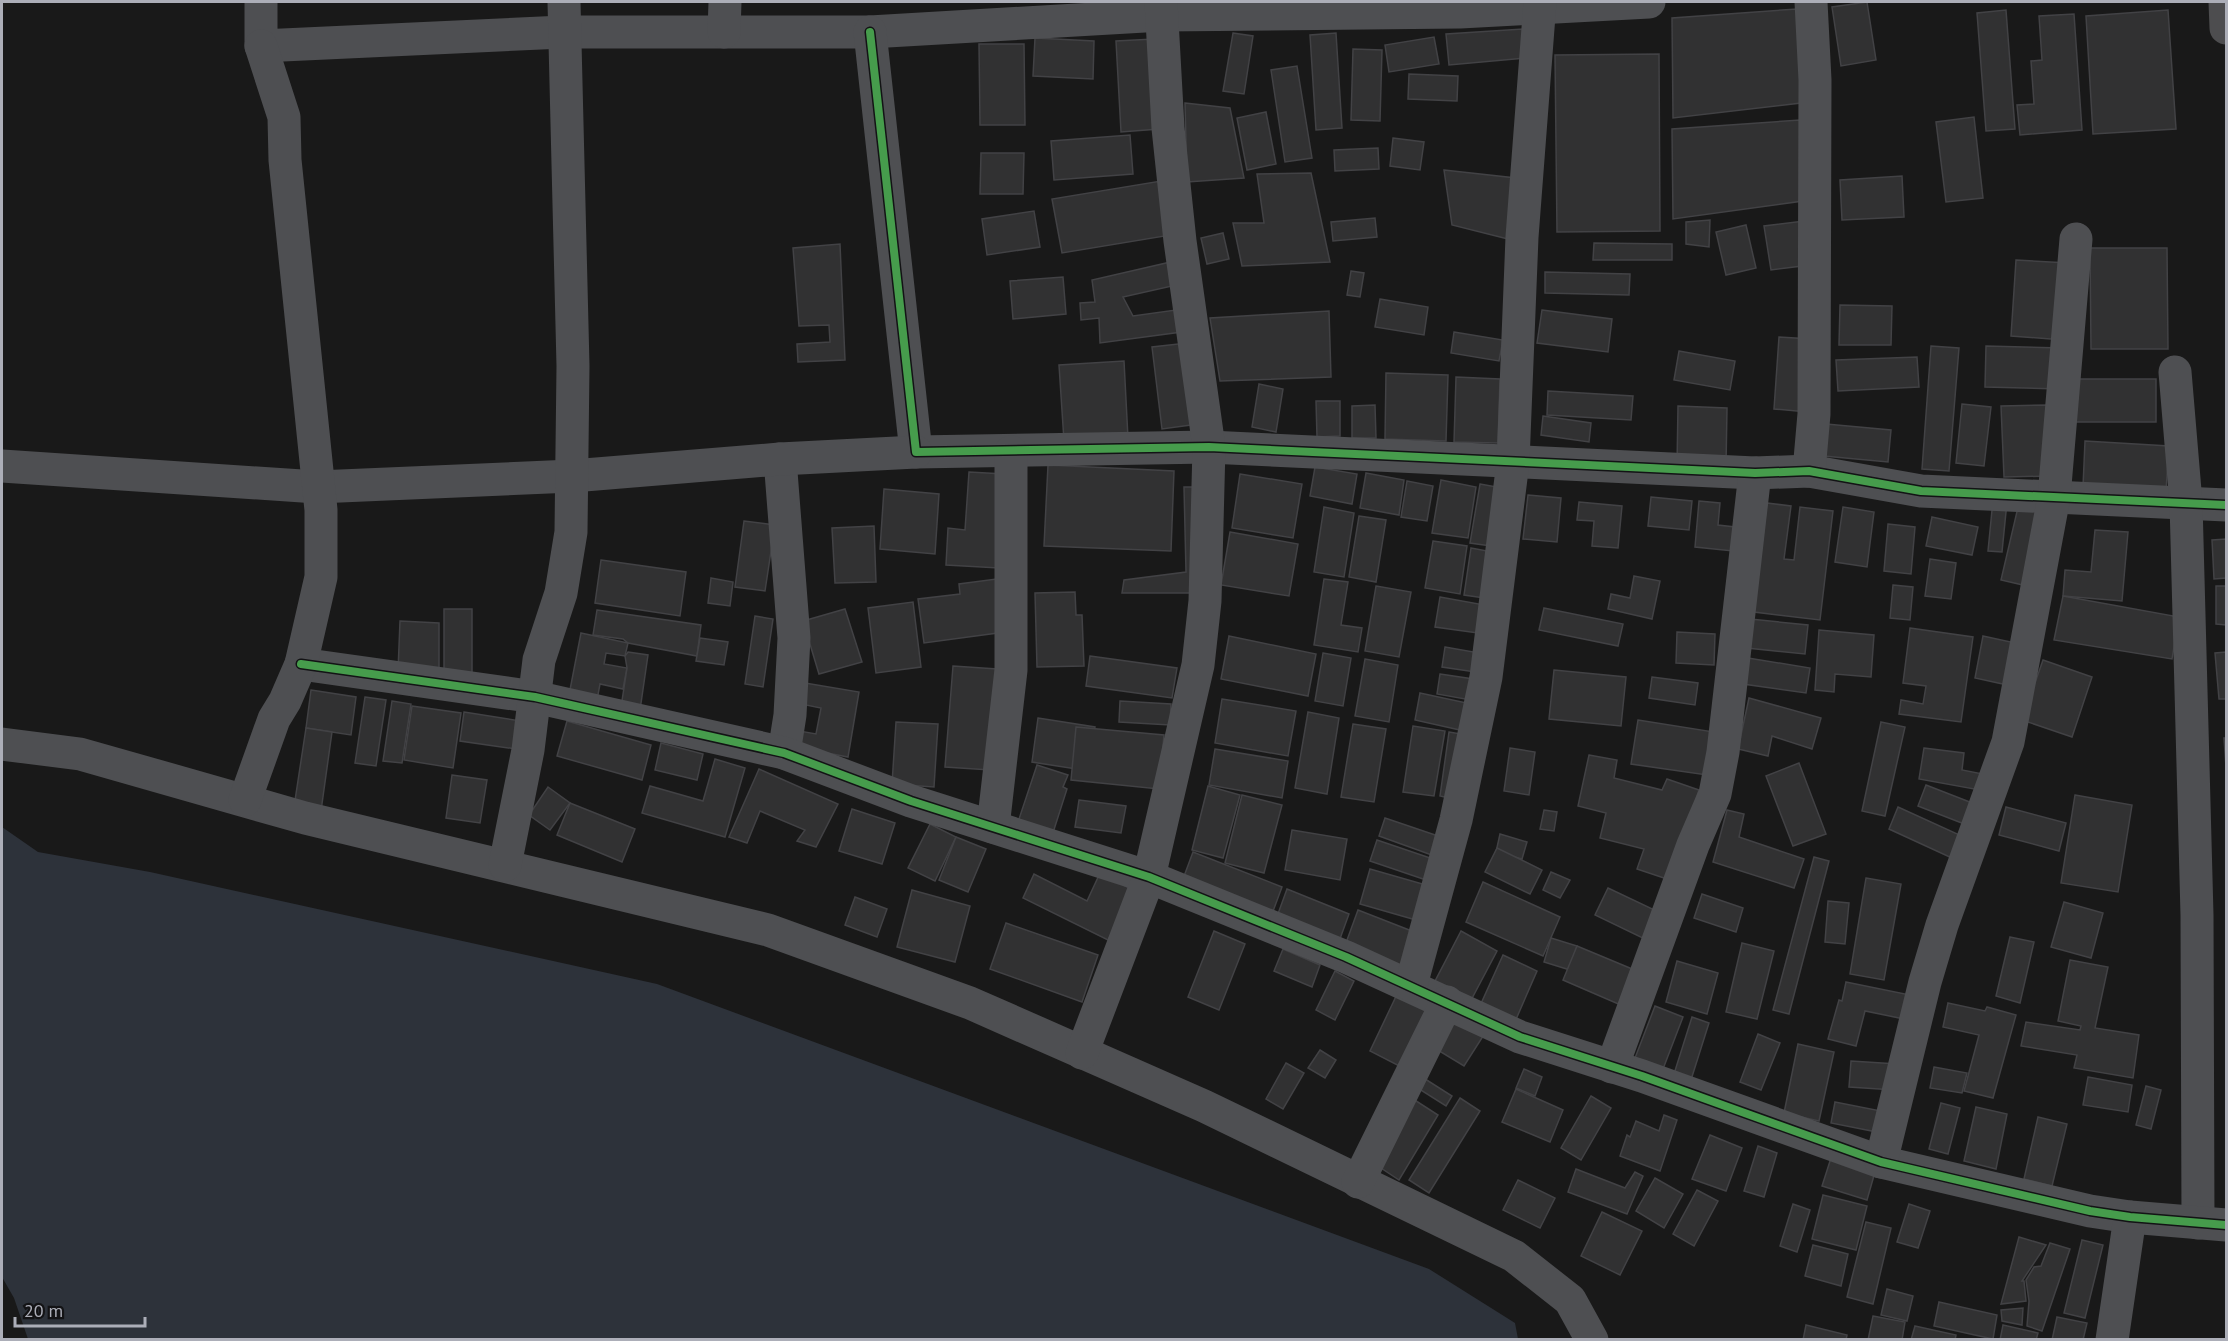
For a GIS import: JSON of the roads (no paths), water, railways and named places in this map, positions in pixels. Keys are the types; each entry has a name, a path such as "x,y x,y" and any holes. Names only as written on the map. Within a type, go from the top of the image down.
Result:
{"main road":[{"path":"2225,2 2226,28"}],"street":[{"path":"245,800 274,719 302,664 321,577 321,510 285,160 284,117 261,46 261,2"},
{"path":"261,46 564,17 724,17 870,32 952,15 1161,8 1649,2"},
{"path":"1809,471 1814,414 1815,80 1811,2"},
{"path":"1411,985 1456,820 1485,677 1513,462 1522,237 1540,5"},
{"path":"1082,1053 1149,877 1198,665 1205,601 1209,447 1180,241 1168,128 1161,8"},
{"path":"505,865 524,772 539,660 561,593 571,532 571,235 564,17"},
{"path":"870,32 916,452"},
{"path":"1881,1162 1925,982 1942,925 2008,742 2054,497 2076,239"},
{"path":"302,664 535,697 784,753 911,801 1149,877 1411,985 1520,1037 1881,1162 2090,1211 2212,1224 2197,915 2186,503 2175,372"},
{"path":"2,466 317,488 572,476 780,459 916,452 1209,447 1755,473 1809,471 1921,491 2226,505"},
{"path":"993,828 1011,670 1011,452"},
{"path":"780,459 794,638 790,715 784,753"},
{"path":"1612,1067 1689,855 1715,794 1723,752 1755,473"},
{"path":"2,744 80,754 305,818 768,930 970,1003 1204,1106 1514,1256 1570,1300 1592,1340"},
{"path":"1358,1182 1447,1002"},
{"path":"2112,1340 2130,1217"}]}
